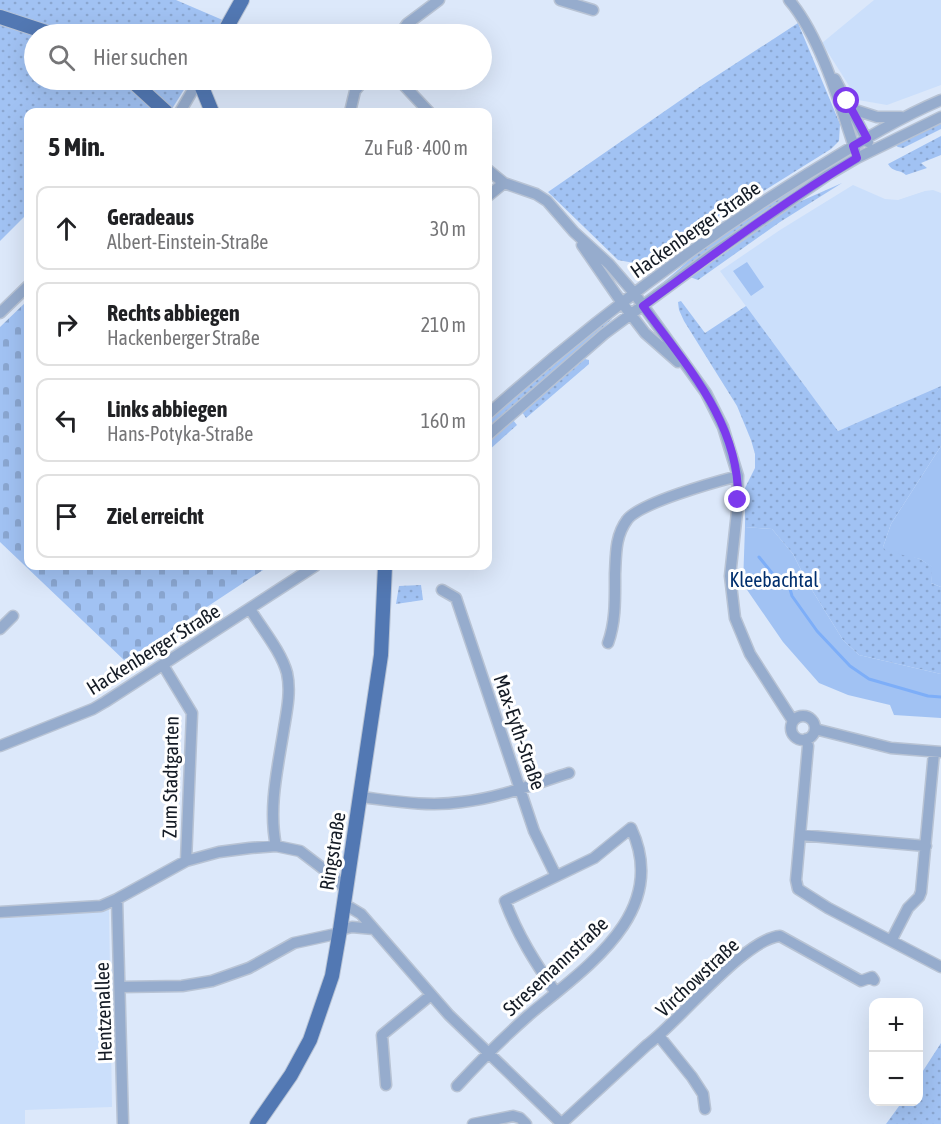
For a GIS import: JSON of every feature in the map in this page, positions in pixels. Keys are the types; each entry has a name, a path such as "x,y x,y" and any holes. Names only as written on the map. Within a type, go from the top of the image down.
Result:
{"main road":[{"path":"229,24 242,0"},
{"path":"0,17 24,25"},
{"path":"142,90 161,108"},
{"path":"202,90 210,108"},
{"name":"Ringstraße","path":"257,1124 291,1075 310,1040 327,994 340,931 381,655 383,570"}],"street":[{"path":"407,24 439,0"},
{"path":"560,0 593,10"},
{"path":"789,0 810,32 872,151"},
{"path":"826,65 857,158"},
{"path":"182,108 192,90"},
{"path":"351,108 355,90"},
{"path":"408,90 425,108"},
{"name":"Hackenberger Straße","path":"492,411 571,342 707,239 853,146 904,117 941,100"},
{"path":"852,109 877,117 904,117"},
{"name":"Hackenberger Straße","path":"492,432 604,334 714,253 828,175 857,158 941,117"},
{"path":"492,173 504,183 540,196 609,264 634,293 706,393 723,426 738,476 738,512 730,565 734,609 745,645 793,721"},
{"path":"492,192 504,183"},
{"path":"574,232 645,333 696,379"},
{"path":"0,314 24,290"},
{"path":"608,643 613,629 617,545 626,522 641,509 738,476"},
{"name":"Hackenberger Straße","path":"0,746 93,709 309,570"},
{"name":"Max-Eyth-Straße","path":"442,590 456,598 534,831 556,876"},
{"path":"250,609 282,662 289,685 288,706 274,792 273,820 276,846"},
{"path":"0,629 13,616"},
{"name":"Zum Stadtgarten","path":"164,665 192,713 186,861"},
{"path":"801,716 810,717 815,729 812,736 807,739 795,736 791,729 793,721 801,716"},
{"path":"815,729 891,748 937,752 919,897 908,908 891,941"},
{"path":"807,739 796,880 798,889 828,908 941,967"},
{"path":"361,797 414,804 444,804 480,800 569,772"},
{"name":"Stresemannstraße","path":"457,1086 488,1053 618,935 637,898 641,870 639,847 631,828 594,858 556,876"},
{"path":"800,835 926,846"},
{"path":"0,912 101,906 186,861 219,852 276,846 293,849 307,855 345,890"},
{"path":"556,876 505,902 526,949 556,993"},
{"name":"Hentzenallee","path":"117,899 123,1124"},
{"path":"343,907 351,908 361,914 431,995 562,1124"},
{"path":"121,987 182,986 212,981 249,968 294,943 352,927 374,929"},
{"name":"Virchowstraße","path":"562,1124 738,960 765,940 774,936 785,938 861,981 872,977 874,980"},
{"path":"386,1085 382,1035 431,995"},
{"path":"659,1036 703,1094 705,1109"},
{"path":"473,1124 513,1116 520,1118 526,1124"}],"shaded area":[{"path":"874,0 941,0 941,85 887,105 858,100 822,43"},
{"path":"853,185 885,199 898,200 933,190 941,193 941,386 838,431 720,271 780,230"},
{"path":"109,909 112,1107 25,1110 25,1124 0,1124 0,919"}],"green space":[{"path":"0,0 176,0 225,21 223,24 38,24 0,11"},
{"path":"0,23 24,31 24,90 134,90 155,108 24,108 24,217 0,241"},
{"path":"798,23 840,124 839,141 831,149 653,260 634,263 618,260 548,192 701,86"},
{"path":"147,90 184,90 172,108 166,108"},
{"path":"941,122 941,129 903,148 895,145"},
{"path":"941,136 941,155 921,163 927,168 906,175 892,169 888,164"},
{"path":"841,158 842,160 812,178 654,292 653,290 713,241"},
{"path":"842,183 780,222 698,280 690,277 799,202"},
{"path":"747,262 764,287 751,296 733,271"},
{"path":"681,301 705,333 746,306 838,431 941,386 941,446 891,524 883,547 920,559 933,567 931,583 941,587 941,674 859,655 843,640 807,582 793,554 772,529 745,527 745,488 755,468 755,454 737,406 684,321 679,310 678,302"},
{"path":"24,304 24,565 0,542 0,327"},
{"path":"611,317 612,319 492,426 492,418"},
{"path":"585,359 589,360 589,364 526,418 522,412"},
{"path":"513,420 517,425 492,447 492,439"},
{"path":"941,446 941,587 931,583 932,567 920,559 886,551 883,547 891,524"},
{"name":"Kleebachtal","path":"745,527 772,529 793,554 807,582 843,640 859,655 941,674 941,718 894,715 890,705 848,695 819,683 783,642 743,584"},
{"path":"29,570 263,570 125,661"},
{"path":"421,585 423,600 396,604 399,586"},
{"path":"941,1043 941,1124 886,1124 899,1106 923,1106 923,1071"}],"waterway":[{"path":"759,557 776,578 790,589 792,596 817,631 850,666 869,679 928,696 941,697"}],"route":[{"path":"738,500 738,476 735,462 717,412 706,393 643,306 714,253 828,175 857,158 853,146 867,138 847,101"}]}
